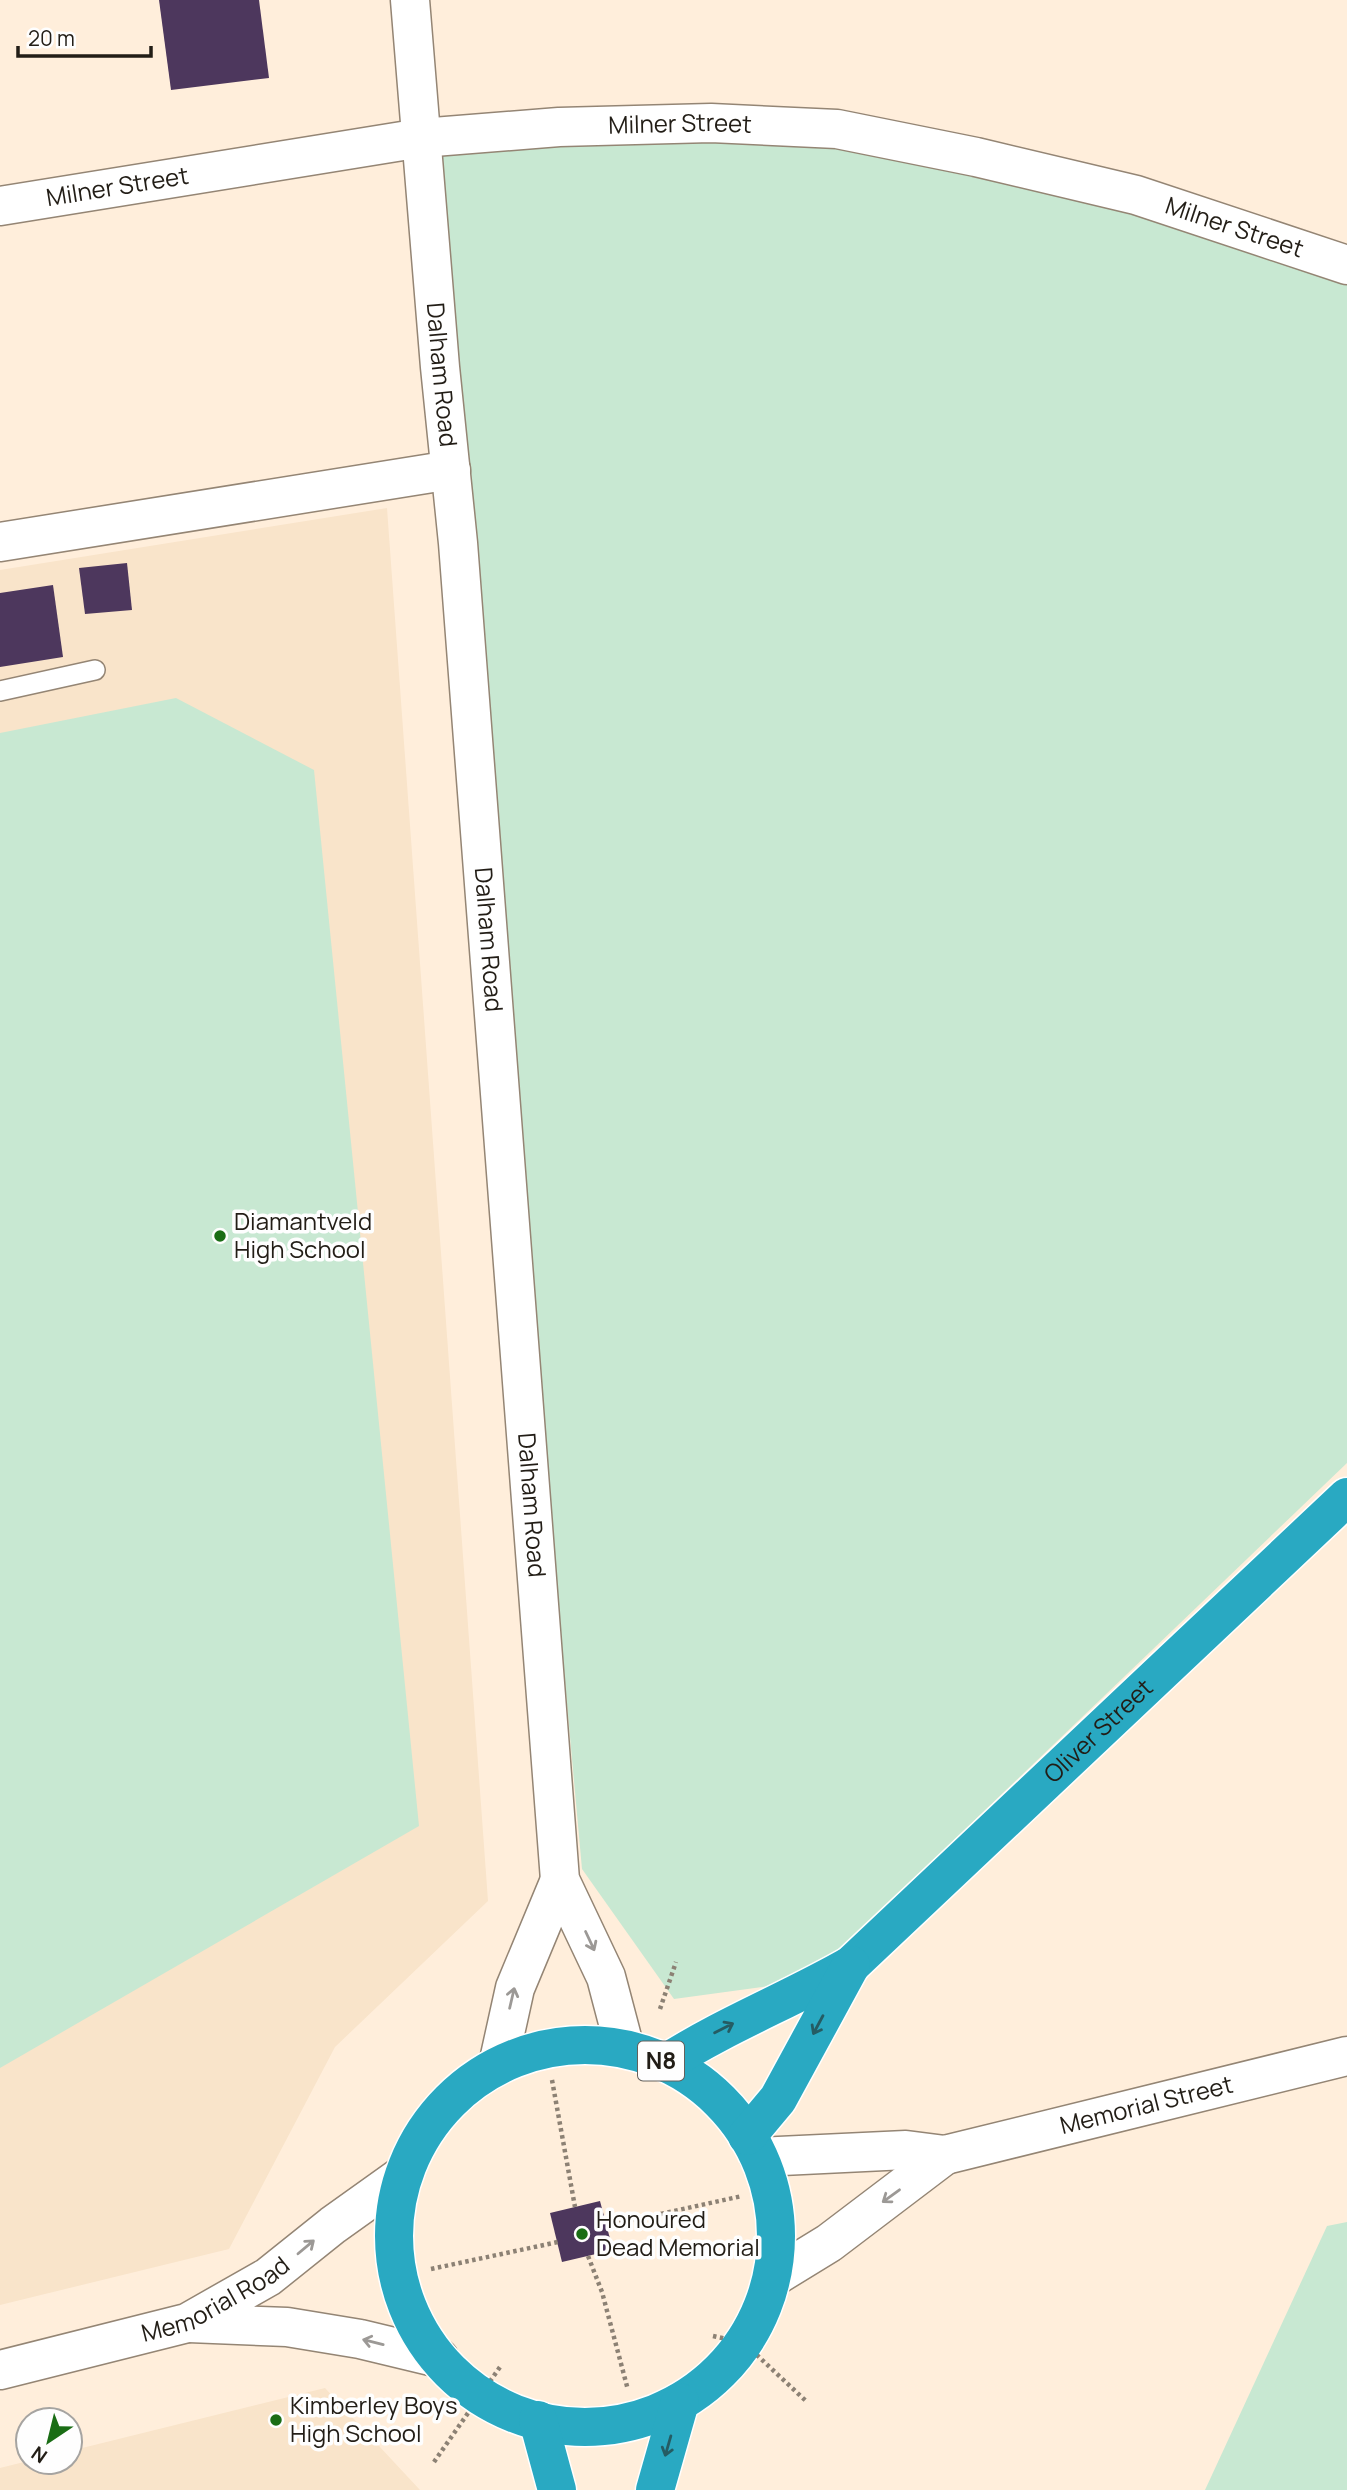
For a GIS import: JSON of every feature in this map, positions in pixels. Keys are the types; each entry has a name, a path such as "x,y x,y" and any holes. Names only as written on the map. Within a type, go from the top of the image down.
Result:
{"highway":[{"name":"Oliver Street","path":"666,2063 712,2034 813,1987 851,1965 1347,1497"},
{"name":"Oliver Street","path":"753,2147 851,1965"},
{"name":"N8","path":"582,2045 625,2049 666,2063 712,2094 753,2147 772,2196 776,2237 772,2278 761,2312 728,2339 712,2379 681,2402 635,2420 586,2427 538,2420 509,2411 491,2381 439,2358 417,2327 402,2290 397,2264 394,2213 403,2175 419,2141 440,2111 466,2085 498,2065 538,2050 582,2045"},
{"path":"655,2490 681,2402"},
{"path":"538,2420 557,2490"}],"street":[{"name":"Dalham Road","path":"410,0 451,470 560,1880 606,1977 625,2049"},
{"name":"Milner Street","path":"0,206 421,138 559,127 712,122 837,129 1136,195 1347,265"},
{"path":"0,542 451,470"},
{"name":"Dalham Road","path":"498,2065 515,1988 560,1880"},
{"name":"Memorial Street","path":"753,2147 906,2150 945,2155 1347,2056"},
{"name":"Memorial Street","path":"772,2278 829,2243 945,2155"},
{"name":"Memorial Road","path":"0,2370 187,2323 268,2277 333,2225 403,2175"},
{"path":"187,2323 286,2327 360,2339 439,2358"}],"lane":[{"path":"0,691 95,670"}],"path":[{"path":"552,2080 575,2207"},
{"path":"606,2226 743,2196"},
{"path":"431,2269 558,2242"},
{"path":"588,2256 602,2292 628,2390"},
{"path":"728,2339 806,2401"},
{"path":"435,2462 491,2381"}],"shaded area":[{"name":"Diamantveld High School","path":"387,508 488,1901 335,2047 229,2249 0,2305 0,570"},
{"name":"Kimberley Boys High School","path":"325,2388 420,2490 0,2490 0,2468 14,2464 14,2476 84,2476 84,2448"}],"green space":[{"path":"833,126 1347,261 1347,1463 807,1981 674,1999 582,1869 425,139"},
{"name":"Diamantveld High School","path":"176,698 314,770 419,1826 0,2068 0,733"},
{"path":"1347,2222 1347,2490 1205,2490 1327,2226"}],"building":[{"path":"159,0 259,0 269,78 171,90"},
{"path":"127,563 132,610 85,614 79,568"},
{"path":"53,585 63,657 0,667 0,593"},
{"name":"Honoured Dead Memorial","path":"600,2201 613,2250 562,2262 550,2213"}],"place":[{"name":"Diamantveld High School","path":"220,1236"},
{"name":"Honoured Dead Memorial","path":"582,2234"},
{"name":"Kimberley Boys High School","path":"276,2420"}]}
